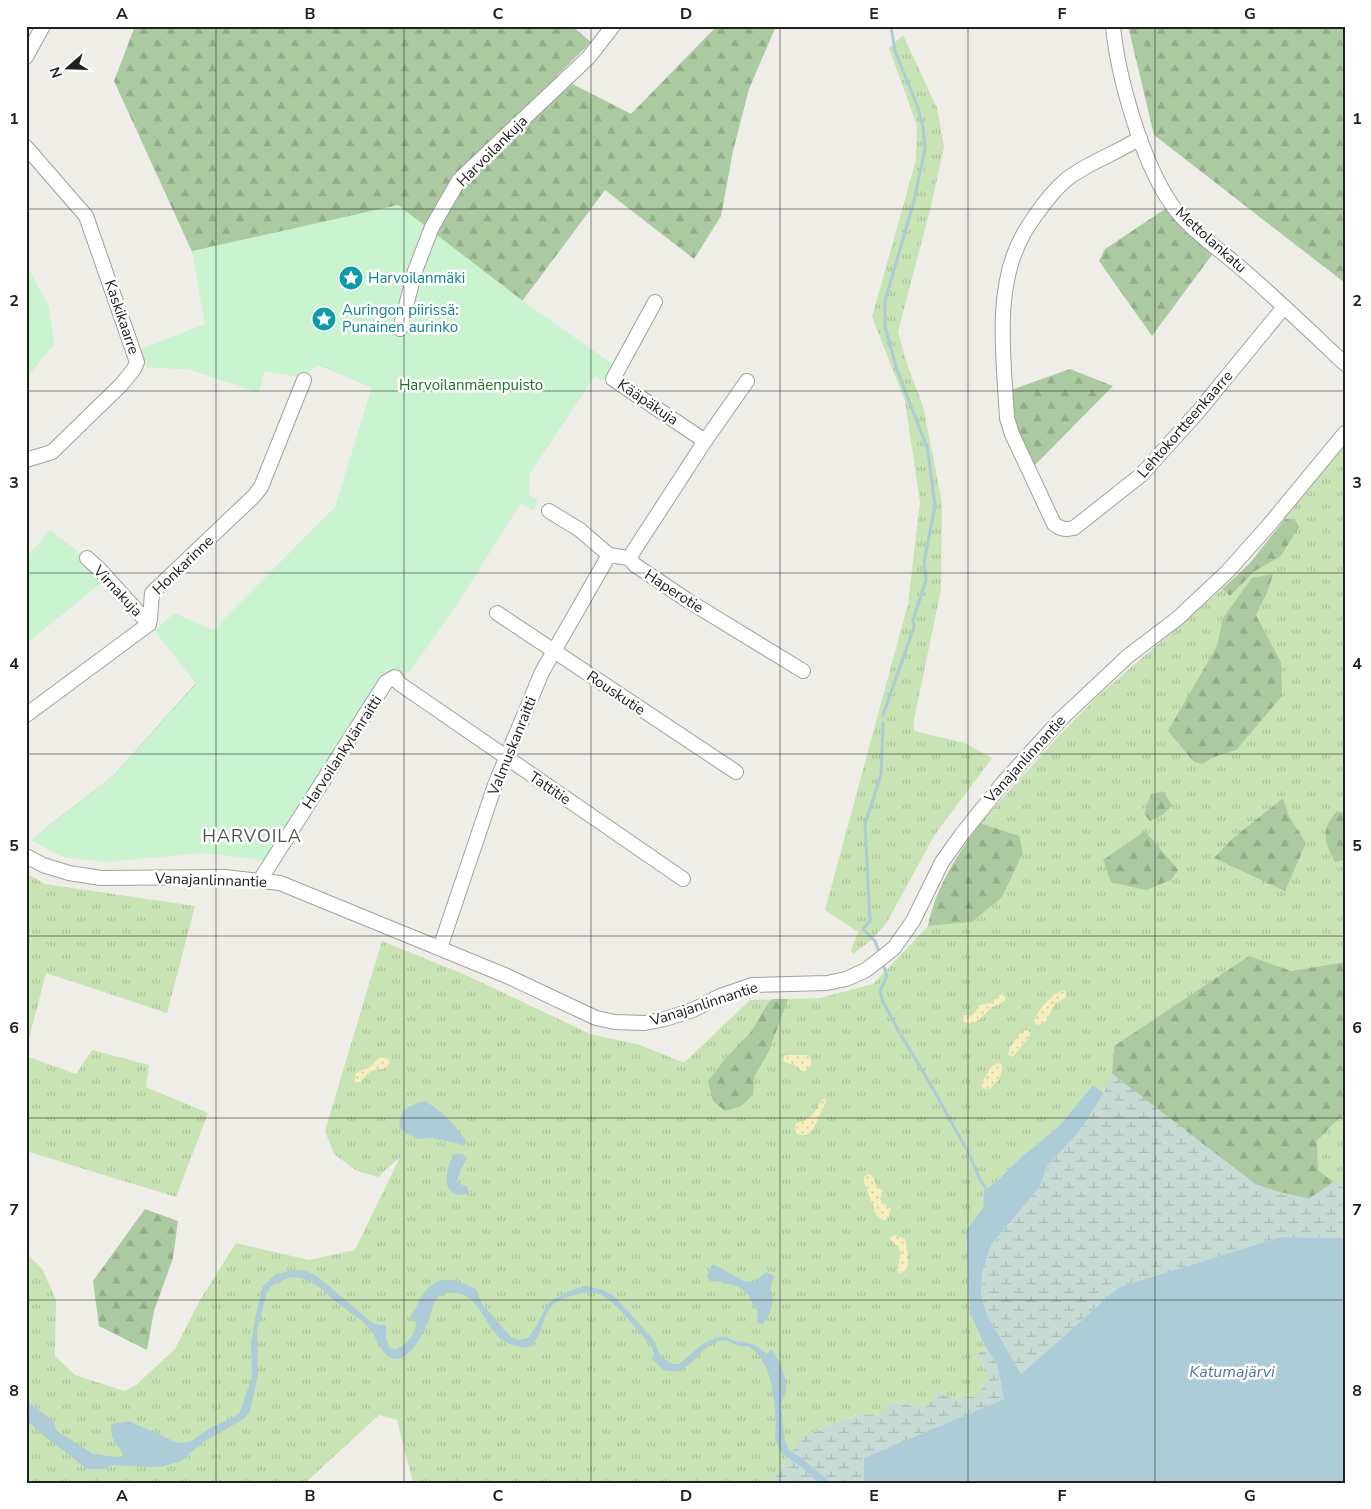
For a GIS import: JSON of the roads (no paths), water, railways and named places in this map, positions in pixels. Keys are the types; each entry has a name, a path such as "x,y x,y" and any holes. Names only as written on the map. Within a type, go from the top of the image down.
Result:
{"street":[{"path":"26,57 44,26"},
{"name":"Harvoilankuja","path":"400,329 415,271 432,227 459,180 589,57 613,26"},
{"name":"Mettolankatu","path":"1113,26 1114,40 1128,99 1140,138 1158,182 1173,206 1345,364"},
{"name":"Lehtokortteenkaarre","path":"1140,138 1082,170 1060,185 1022,236 1007,280 1003,306 1007,418 1012,434 1054,524 1067,530 1074,528 1141,476 1197,413 1284,308"},
{"name":"Kaskikaarre","path":"26,147 86,216 137,362 134,369 121,385 52,452 26,460"},
{"name":"Kääpäkuja","path":"655,302 613,379 705,441"},
{"name":"Honkarinne","path":"149,624 152,593 261,488 304,380"},
{"path":"549,512 580,530 609,555 629,558 705,441 747,381"},
{"name":"Vanajanlinnantie","path":"26,856 43,865 69,873 101,878 224,877 280,883 507,976 596,1018 631,1024 665,1019 693,1010 720,996 752,985 827,983 846,979 866,970 894,948 912,921 942,862 962,834 1003,783 1062,718 1128,656 1178,618 1228,571 1269,525 1345,433"},
{"name":"Valmuskanraitti","path":"440,948 494,785 542,672 609,555"},
{"name":"Virnakuja","path":"88,558 149,624"},
{"name":"Haperotie","path":"629,558 635,565 687,600 803,671"},
{"name":"Rouskutie","path":"497,613 736,772"},
{"path":"26,715 149,624"},
{"name":"Tattitie","path":"395,677 400,684 683,879"},
{"name":"Harvoilankylänraitti","path":"260,880 386,682 395,677"}],"water":[{"name":"Katumajärvi","path":"1093,1085 1104,1093 1079,1132 1048,1165 1039,1188 991,1245 982,1273 981,1297 988,1317 1021,1374 1119,1287 1281,1237 1345,1238 1345,1483 864,1483 864,1458 1004,1399 997,1364 986,1348 970,1314 966,1231 983,1208 984,1190 996,1182 1018,1160 1059,1126"},
{"path":"425,1101 453,1124 467,1142 464,1145 432,1138 418,1139 400,1128 401,1117 406,1109 414,1104"},
{"path":"455,1154 462,1154 467,1158 457,1182 467,1187 469,1193 460,1195 453,1193 449,1189 447,1182 448,1167"},
{"path":"713,1264 744,1281 754,1282 766,1272 774,1276 770,1290 773,1299 770,1313 763,1324 757,1323 758,1312 748,1295 739,1287 724,1282 710,1281 707,1276"},
{"path":"303,1270 317,1276 370,1321 378,1325 386,1325 386,1338 389,1347 396,1350 413,1335 416,1322 410,1316 422,1296 434,1284 440,1281 453,1280 476,1289 482,1304 511,1337 519,1340 528,1338 547,1305 554,1299 574,1289 586,1286 603,1290 614,1296 652,1338 662,1358 673,1364 679,1364 700,1346 718,1338 726,1337 734,1341 752,1344 759,1347 766,1354 772,1350 781,1365 786,1382 786,1393 781,1403 785,1442 789,1450 832,1483 819,1483 780,1450 775,1439 776,1422 773,1391 767,1370 756,1352 748,1346 744,1347 723,1340 713,1343 684,1368 676,1371 663,1370 652,1359 654,1355 652,1347 621,1311 603,1296 589,1293 581,1293 560,1300 553,1305 547,1312 536,1340 526,1348 509,1344 497,1335 475,1303 468,1297 460,1294 444,1294 435,1301 428,1322 418,1342 408,1353 398,1359 387,1356 363,1322 317,1285 296,1277 287,1278 271,1286 267,1292 257,1330 258,1375 250,1411 245,1418 203,1442 181,1461 164,1466 111,1465 105,1469 87,1469 38,1431 26,1419 26,1406 31,1404 53,1421 57,1431 93,1454 124,1456 112,1437 111,1424 129,1421 177,1443 190,1442 207,1430 239,1414 252,1377 251,1343 263,1286 275,1275"}],"waterway":[{"path":"891,26 895,51 918,108 923,127 925,149 914,201 885,301 885,327 897,370 926,445"},
{"path":"883,715 914,627 913,620 926,580 924,562 935,506 927,445"},
{"path":"874,940 863,929 870,921 865,824 881,775 883,723"},
{"path":"875,941 880,954"},
{"path":"882,961 887,976 880,991 882,1000 899,1032"},
{"path":"901,1035 939,1099"},
{"path":"939,1100 968,1152"},
{"path":"969,1154 979,1177"},
{"path":"979,1178 986,1189"}],"place":[{"name":"Harvoilanmäki","path":"351,278"},
{"name":"Auringon piirissä: Punainen aurinko","path":"324,319"}],"district":[{"name":"HARVOILA","path":"252,836"}],"park label":[{"name":"Harvoilanmäenpuisto","path":"471,385"}]}
